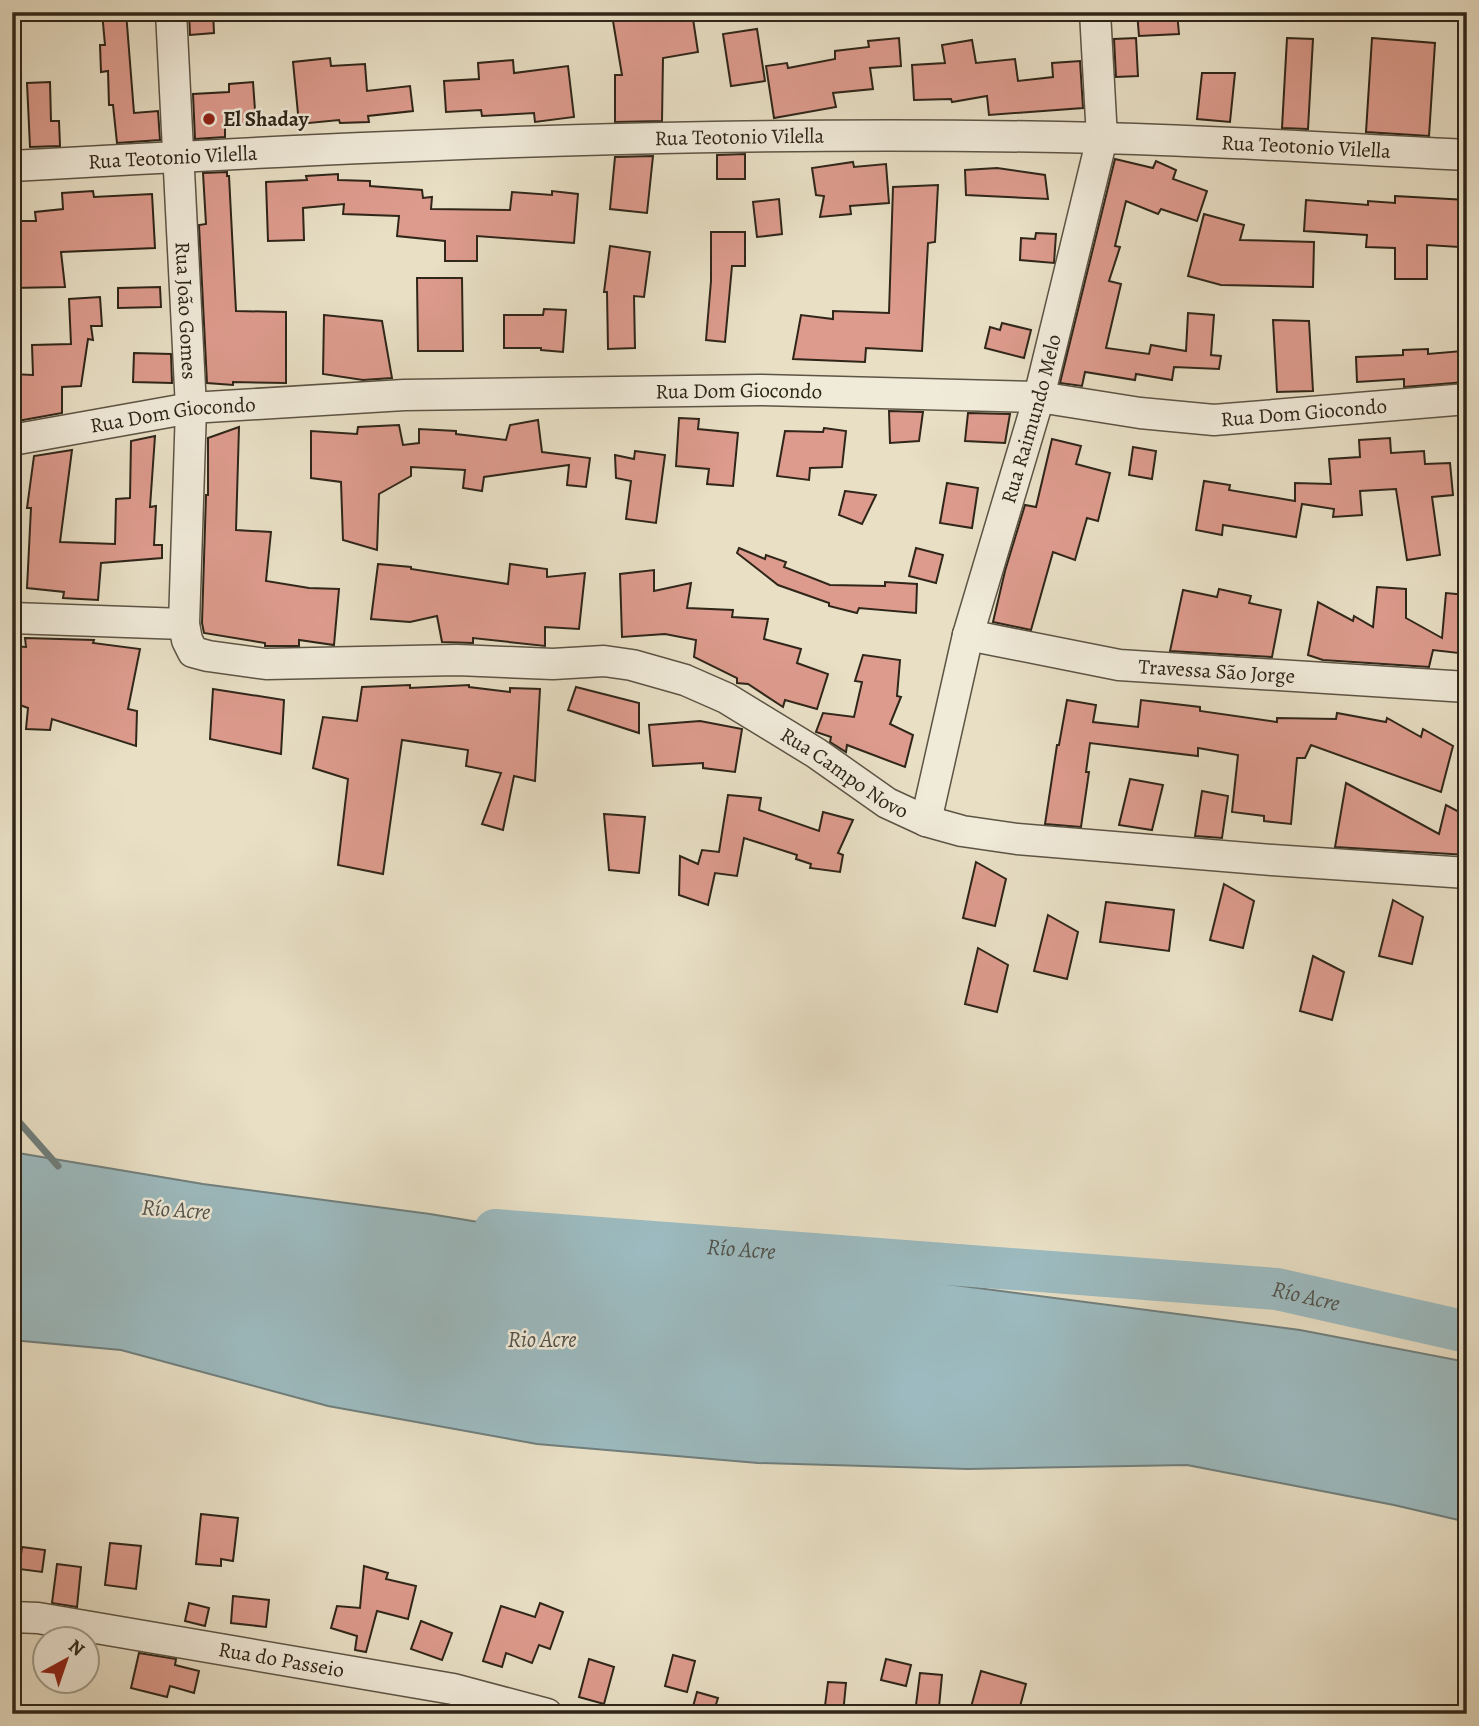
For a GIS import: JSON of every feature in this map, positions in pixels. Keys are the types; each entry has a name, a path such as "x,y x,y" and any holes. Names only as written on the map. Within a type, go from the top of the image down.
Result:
{"street":[{"name":"Rua João Gomes","path":"171,12 191,408 184,624 193,652 232,660"},
{"name":"Rua Raimundo Melo","path":"926,821 968,635 1039,397 1102,138 1095,12"},
{"name":"Rua Teotonio Vilella","path":"12,166 516,142 781,136 1102,138 1467,155"},
{"name":"Rua Dom Giocondo","path":"12,439 191,408 404,395 719,391 1039,397 1140,414 1214,420 1467,399"},
{"path":"12,618 184,624"},
{"name":"Travessa São Jorge","path":"968,635 1119,665 1467,687"},
{"name":"Rua Campo Novo","path":"232,660 266,664 457,660 553,664 604,661 632,665 685,680 726,698 816,753 887,803 926,821 962,831 1017,839 1467,873"},
{"name":"Rua do Passeio","path":"12,1617 38,1618 453,1689 547,1714"}],"water":[{"name":"Rio Acre","path":"12,1152 203,1184 430,1214 652,1251 870,1274 1300,1330 1467,1362 1467,1522 1187,1465 968,1469 758,1463 537,1444 328,1406 121,1350 12,1340"}],"building":[{"path":"102,12 126,12 134,113 158,111 160,140 117,143 113,105 109,105 108,71 101,72 100,45 105,45"},
{"path":"189,12 213,12 214,33 190,35"},
{"path":"634,12 692,12 698,52 663,58 662,121 615,122 615,75 622,75 612,15"},
{"path":"1137,12 1177,12 1179,34 1139,36"},
{"path":"757,29 765,81 731,86 723,34"},
{"path":"899,38 901,66 870,68 873,89 833,93 836,107 774,118 766,66 787,63 788,68 835,59 835,51 869,47 868,41"},
{"path":"1136,38 1138,76 1116,77 1114,39"},
{"path":"1287,38 1313,39 1308,129 1282,128"},
{"path":"1372,38 1435,43 1429,136 1366,132"},
{"path":"972,40 976,63 1015,59 1018,81 1053,77 1052,63 1080,61 1083,108 989,115 987,96 952,102 951,99 914,100 912,65 945,63 942,45"},
{"path":"330,58 331,66 365,64 367,91 410,86 413,111 368,116 369,122 340,123 339,120 299,124 293,62"},
{"path":"513,60 514,73 568,66 574,117 535,122 534,113 482,116 481,110 446,112 444,81 479,79 478,63"},
{"path":"1202,73 1235,73 1230,122 1197,119"},
{"path":"50,82 51,121 59,121 60,146 30,147 27,83"},
{"path":"253,82 256,124 225,126 225,137 195,139 193,94 229,92 229,84"},
{"path":"745,154 745,179 717,179 717,155"},
{"path":"653,156 647,213 610,209 615,157"},
{"path":"1115,159 1153,168 1156,161 1176,170 1173,179 1207,191 1197,221 1161,209 1158,214 1126,201 1115,246 1120,247 1109,281 1121,284 1106,348 1149,354 1151,345 1186,351 1188,313 1214,315 1211,355 1221,356 1219,369 1174,367 1172,380 1136,374 1135,380 1085,372 1082,386 1060,383"},
{"path":"853,162 854,167 886,164 889,203 850,206 851,214 820,217 824,196 816,195 812,168"},
{"path":"997,168 1045,175 1048,199 966,195 965,170"},
{"path":"227,172 236,311 286,312 286,383 207,383 199,225 206,224 203,173"},
{"path":"338,174 338,180 370,181 370,186 422,190 423,198 432,197 431,209 510,210 512,192 552,195 552,191 578,194 574,243 477,236 477,261 445,261 445,241 397,236 399,216 343,214 344,204 303,208 304,240 268,241 266,182 307,180 306,176"},
{"path":"938,185 935,242 928,243 922,351 866,348 865,362 793,359 801,315 833,319 833,311 889,313 893,187"},
{"path":"93,191 94,197 152,194 155,248 61,252 65,287 12,288 12,221 36,221 35,212 63,209 62,193"},
{"path":"1395,196 1467,200 1467,222 1460,222 1459,247 1427,245 1427,279 1395,279 1395,248 1366,247 1367,235 1304,231 1306,200 1368,205 1368,201 1395,203"},
{"path":"779,199 782,234 757,237 753,202"},
{"path":"1204,214 1244,225 1240,240 1314,242 1313,287 1221,285 1188,276"},
{"path":"711,232 745,232 745,266 732,266 725,342 706,340 711,281"},
{"path":"1036,233 1056,234 1054,263 1020,260 1021,238 1035,239"},
{"path":"610,246 650,252 644,297 634,296 635,348 608,349 607,292 604,292"},
{"path":"417,278 462,278 463,351 418,351"},
{"path":"160,287 161,307 118,308 118,288"},
{"path":"100,297 102,326 91,326 93,340 88,339 81,386 62,387 62,413 12,422 12,374 33,375 32,345 71,344 69,299"},
{"path":"544,309 566,310 563,352 541,348 504,348 504,315 543,315"},
{"path":"324,315 382,321 392,378 363,380 323,374"},
{"path":"1273,320 1309,321 1313,391 1277,392"},
{"path":"1002,323 1031,330 1024,358 985,348 990,327 1000,330"},
{"path":"1428,349 1428,354 1462,351 1466,382 1404,387 1404,379 1357,382 1356,357 1403,355 1403,350"},
{"path":"134,353 171,354 172,383 133,382"},
{"path":"889,411 923,412 919,441 890,443"},
{"path":"968,413 1010,414 1005,443 965,441"},
{"path":"679,418 699,419 698,429 738,433 733,486 707,484 709,469 676,466"},
{"path":"538,420 542,452 590,458 586,487 567,485 569,465 484,477 482,491 463,488 465,470 411,467 411,476 379,494 377,550 343,540 341,482 311,478 311,431 357,434 358,427 399,425 403,445 419,443 419,429 456,431 456,434 506,440 510,425"},
{"path":"239,427 236,530 271,532 266,581 309,588 339,589 334,645 299,640 299,646 265,646 265,643 204,633 202,623 208,438"},
{"path":"824,428 846,431 842,467 810,468 809,480 777,476 785,431 823,432"},
{"path":"155,436 150,507 156,506 154,545 162,545 162,558 101,563 98,600 63,598 64,592 27,588 31,508 27,508 34,456 72,450 60,542 115,544 116,499 130,498 131,441"},
{"path":"1390,438 1391,453 1424,451 1425,464 1450,463 1453,495 1432,497 1440,555 1407,560 1396,489 1360,491 1362,515 1333,517 1334,509 1302,504 1296,537 1223,525 1222,535 1196,530 1204,481 1230,485 1229,490 1295,501 1295,483 1331,484 1329,459 1360,457 1359,440"},
{"path":"1052,439 1081,446 1076,464 1110,473 1098,521 1087,518 1075,560 1053,552 1031,630 993,622 1025,505 1036,507"},
{"path":"1133,447 1156,451 1152,479 1129,475"},
{"path":"635,451 665,455 656,523 626,519 631,481 616,478 615,455 634,459"},
{"path":"947,483 978,488 972,528 940,523"},
{"path":"845,491 876,495 862,524 839,515"},
{"path":"739,548 765,559 766,555 786,562 784,567 830,585 885,586 885,582 917,584 916,613 859,608 857,613 829,606 829,603 778,585 737,553"},
{"path":"916,548 943,555 936,583 909,576"},
{"path":"378,564 508,584 510,564 547,569 547,577 585,573 579,629 545,627 545,646 473,638 473,643 442,642 437,616 410,622 371,619"},
{"path":"654,570 654,591 691,583 687,608 733,610 732,617 768,619 764,639 801,649 797,663 828,674 817,709 785,700 783,707 748,684 737,683 737,678 694,657 696,640 665,634 622,637 620,574"},
{"path":"1377,587 1406,589 1406,618 1442,638 1446,593 1467,595 1467,654 1433,650 1429,667 1323,660 1308,655 1318,602 1353,621 1354,616 1373,627"},
{"path":"1219,589 1251,596 1249,603 1281,610 1272,657 1170,651 1183,590 1217,597"},
{"path":"25,638 94,640 93,643 140,649 128,709 137,711 136,746 52,719 50,730 26,729 28,708 12,702 12,646 26,647"},
{"path":"863,655 900,660 897,696 901,697 890,724 913,735 905,767 847,745 846,752 830,742 831,737 816,732 823,713 854,717 862,682 855,681"},
{"path":"410,685 410,688 469,685 510,692 510,688 540,689 535,781 514,776 503,830 482,824 501,773 466,766 468,750 402,740 383,874 338,865 348,779 313,768 323,717 357,721 362,687"},
{"path":"576,687 639,703 639,733 568,710"},
{"path":"213,689 284,700 281,754 210,739"},
{"path":"1067,700 1096,705 1093,722 1138,727 1141,700 1200,707 1200,711 1277,722 1277,718 1336,719 1337,713 1386,722 1387,718 1421,737 1423,729 1453,746 1441,792 1311,745 1305,758 1297,758 1291,824 1264,821 1264,816 1232,812 1238,755 1198,748 1198,756 1090,743 1081,827 1045,824"},
{"path":"700,721 742,729 735,772 703,768 703,763 653,766 649,725"},
{"path":"1130,779 1163,785 1152,830 1119,825"},
{"path":"1346,783 1439,834 1446,805 1467,816 1467,855 1335,847"},
{"path":"1202,791 1228,796 1222,838 1195,836"},
{"path":"728,795 761,798 759,810 819,831 823,812 853,820 838,853 843,855 840,872 810,868 811,864 796,859 797,855 744,838 737,876 715,873 708,905 679,895 680,856 698,864 702,850 719,852"},
{"path":"604,814 645,817 639,873 609,870"},
{"path":"976,862 1006,879 995,926 963,918"},
{"path":"1224,884 1254,901 1243,948 1210,940"},
{"path":"1393,900 1423,917 1412,964 1379,956"},
{"path":"1106,902 1174,910 1169,951 1100,942"},
{"path":"1048,915 1078,932 1067,979 1034,971"},
{"path":"978,948 1008,965 997,1012 965,1004"},
{"path":"1313,956 1344,972 1332,1020 1300,1011"},
{"path":"201,1514 238,1518 233,1561 221,1559 221,1566 196,1564"},
{"path":"110,1543 141,1546 136,1589 105,1585"},
{"path":"22,1547 45,1550 42,1572 19,1569"},
{"path":"57,1564 81,1567 77,1607 52,1603"},
{"path":"364,1566 388,1573 386,1579 416,1586 408,1619 377,1611 366,1652 355,1650 357,1636 331,1628 337,1606 360,1608"},
{"path":"233,1596 269,1600 266,1627 231,1623"},
{"path":"189,1603 209,1608 205,1626 185,1621"},
{"path":"540,1603 563,1612 550,1649 539,1645 532,1663 506,1653 502,1667 483,1661 501,1606 535,1617"},
{"path":"421,1621 452,1633 442,1660 411,1649"},
{"path":"139,1653 176,1659 175,1665 199,1671 194,1693 170,1686 167,1697 131,1688"},
{"path":"673,1655 695,1661 687,1692 665,1686"},
{"path":"589,1659 614,1667 604,1704 579,1697"},
{"path":"886,1659 911,1665 906,1686 881,1680"},
{"path":"981,1671 1026,1684 1018,1714 995,1714 971,1707"},
{"path":"920,1673 942,1675 939,1707 916,1705"},
{"path":"828,1682 846,1683 843,1714 824,1714"},
{"path":"697,1692 718,1698 713,1714 691,1714"}],"waterway":[{"path":"12,1114 58,1166"},
{"name":"Río Acre","path":"495,1230 1277,1289 1467,1332"}],"place":[{"name":"El Shaday","path":"209,119"}]}
